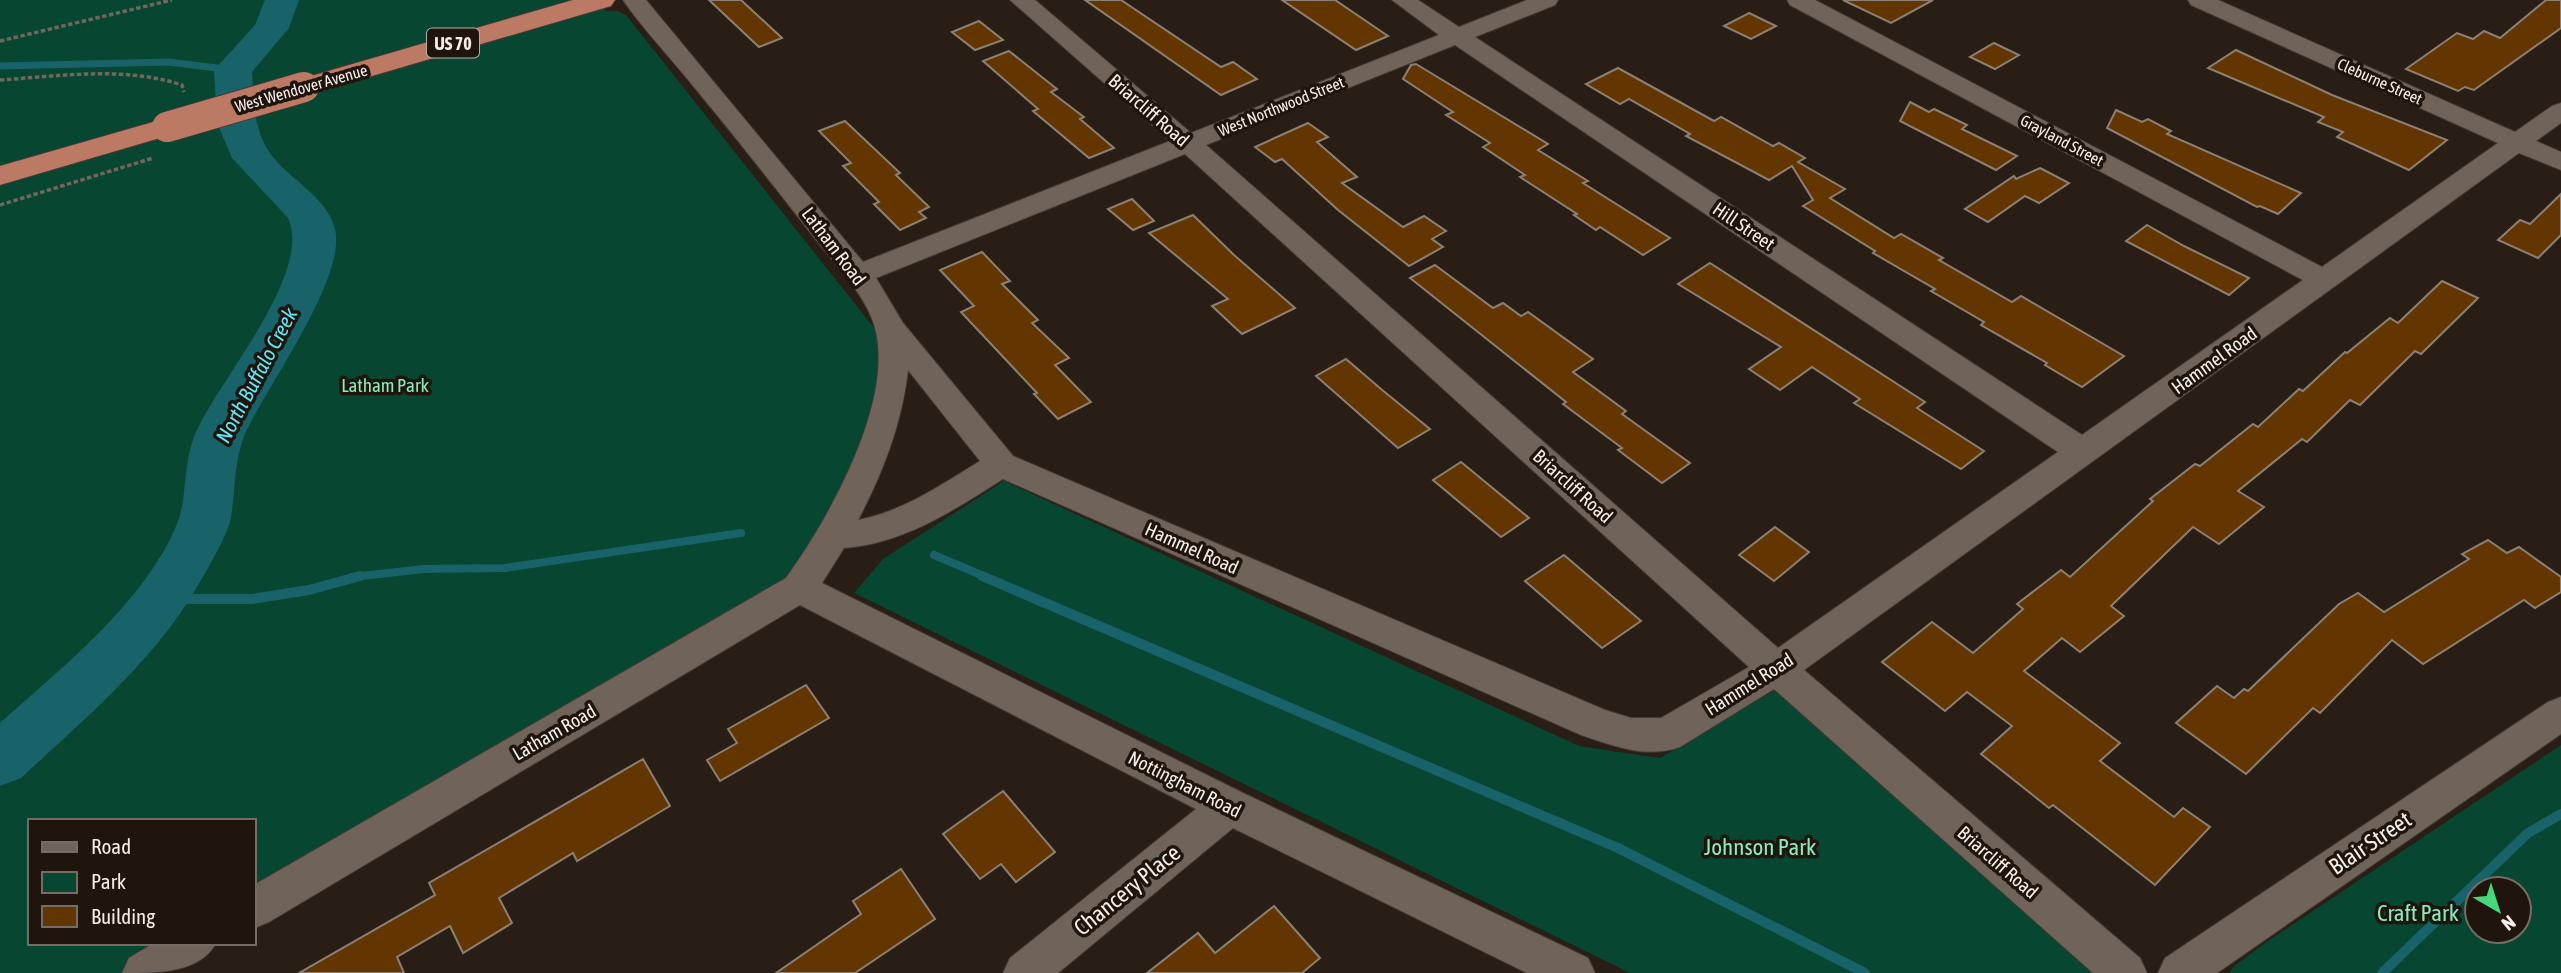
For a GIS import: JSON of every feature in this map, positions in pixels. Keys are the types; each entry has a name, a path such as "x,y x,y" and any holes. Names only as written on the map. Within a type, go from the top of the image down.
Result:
{"highway":[{"name":"West Wendover Avenue","path":"0,176 163,115 515,0"},
{"name":"West Wendover Avenue","path":"301,70 602,0"},
{"name":"West Wendover Avenue","path":"0,148 163,115"}],"street":[{"name":"Latham Road","path":"256,907 799,588 820,560 862,482 892,378 894,352 890,327 858,275 704,81 634,0"},
{"name":"Briarcliff Road","path":"1021,0 1188,143 1777,669 2125,973"},
{"name":"Hill Street","path":"1404,0 2084,453"},
{"name":"West Northwood Street","path":"858,275 1547,0"},
{"name":"Grayland Street","path":"1798,0 2325,280"},
{"name":"Cleburne Street","path":"2199,0 2561,162"},
{"name":"Hammel Road","path":"890,327 1001,464 1569,712 1631,734 1666,735 1777,669 2561,111"},
{"path":"834,535 856,535 887,527 924,510 1001,464"},
{"name":"Nottingham Road","path":"799,588 1229,806 1573,973"},
{"name":"Blair Street","path":"2180,973 2561,713"},
{"name":"Chancery Place","path":"1025,973 1229,806"},
{"path":"144,973 192,945"}],"path":[{"path":"0,41 172,0"}],"green space":[{"name":"Latham Park","path":"0,0 597,0 606,11 617,11 626,15 894,353 892,378 799,588 256,907 256,819 28,819 28,945 192,945 144,973 0,973"},
{"name":"Johnson Park","path":"1004,481 1579,746 1660,758 1775,690 2096,973 1630,973 854,593 883,559"},
{"name":"Craft Park","path":"2561,745 2561,973 2229,973 2233,967"}],"building":[{"path":"709,0 741,0 782,38 759,47"},
{"path":"1085,0 1121,0 1221,67 1233,62 1257,79 1221,95"},
{"path":"1282,0 1335,0 1388,36 1356,50"},
{"path":"1843,0 1933,0 1891,23"},
{"path":"2546,0 2561,0 2561,28 2474,90 2465,87 2458,91 2406,69 2457,33 2473,39 2484,31 2500,38"},
{"path":"1749,13 1776,26 1751,39 1724,26"},
{"path":"979,21 1003,40 975,50 952,32"},
{"path":"1994,43 2019,55 1995,69 1970,57"},
{"path":"2236,50 2332,95 2447,140 2409,170 2337,137 2343,132 2318,122 2324,117 2208,68"},
{"path":"1009,51 1057,89 1051,92 1084,117 1080,119 1114,148 1089,158 1033,111 1038,109 983,61"},
{"path":"1416,64 1548,144 1538,150 1588,181 1583,183 1670,238 1643,255 1600,227 1596,230 1574,215 1577,214 1520,177 1525,175 1483,147 1490,143 1446,115 1453,112 1403,79 1411,65"},
{"path":"1618,68 1714,121 1721,117 1773,146 1779,143 1805,158 1798,162 1845,189 1830,198 1894,238 1901,234 1943,258 1939,260 2012,302 2021,296 2124,356 2082,387 2045,365 2047,363 1981,325 1984,322 1931,291 1935,289 1873,253 1875,251 1803,206 1813,200 1792,166 1769,180 1686,136 1690,134 1629,99 1620,104 1586,84"},
{"path":"1910,102 1929,112 1934,109 1967,125 1962,129 2017,156 1996,170 1900,121"},
{"path":"2116,110 2142,122 2148,119 2171,131 2167,134 2301,193 2278,214 2257,207 2107,128"},
{"path":"845,121 900,173 896,175 929,207 919,212 926,218 900,230 874,204 879,202 843,166 851,163 819,131"},
{"path":"1308,123 1328,137 1317,142 1357,177 1342,183 1403,227 1424,216 1446,231 1432,239 1443,247 1409,266 1338,210 1282,159 1275,162 1255,147"},
{"path":"2040,168 2069,183 2039,203 2025,196 1988,222 1965,209 2014,176 2016,179"},
{"path":"2561,194 2561,235 2538,258 2498,240 2520,220 2530,224"},
{"path":"1132,199 1154,221 1133,230 1108,209"},
{"path":"1193,215 1295,308 1242,334 1212,306 1228,299 1149,233"},
{"path":"2147,225 2249,278 2229,295 2126,241"},
{"path":"982,252 1010,281 1002,284 1038,320 1032,323 1069,358 1055,365 1091,402 1058,419 961,312 974,306 940,270"},
{"path":"1710,263 1925,402 1917,408 1984,451 1961,469 1854,403 1860,399 1812,367 1780,390 1749,369 1781,347 1678,284"},
{"path":"1435,265 1493,308 1503,303 1521,316 1528,312 1593,359 1573,372 1626,411 1622,414 1690,463 1662,483 1618,450 1622,448 1563,404 1566,402 1410,278"},
{"path":"2442,281 2478,298 2421,354 2415,351 2360,405 2350,400 2307,442 2302,439 2238,491 2264,507 2219,544 2193,527 2111,606 2124,616 2080,652 2062,638 2024,671 2120,743 2100,761 2174,817 2183,808 2210,827 2155,885 2053,805 2049,808 1981,754 2012,726 1967,692 1945,711 1882,662 1932,622 1973,653 2023,609 2017,604 2061,570 2070,577 2153,501 2150,499 2195,464 2200,466 2253,424 2258,427 2299,389 2303,391 2345,352 2390,318 2398,323"},
{"path":"1346,359 1430,429 1398,448 1316,376"},
{"path":"1461,462 1529,518 1501,537 1433,480"},
{"path":"1775,527 1809,552 1774,581 1739,555"},
{"path":"2488,540 2507,553 2519,547 2561,577 2561,592 2535,608 2524,600 2423,664 2392,640 2320,713 2313,708 2246,774 2176,723 2217,686 2234,698 2244,689 2248,691 2339,604 2358,593 2384,612 2469,559 2462,554"},
{"path":"1564,555 1641,621 1602,648 1525,581"},
{"path":"806,685 829,718 720,781 707,760 737,743 728,729"},
{"path":"643,759 670,806 577,861 573,853 499,898 512,923 463,953 450,926 397,957 404,973 299,973 435,895 429,883"},
{"path":"1003,791 1055,852 1016,882 1001,864 980,879 943,834"},
{"path":"901,869 935,919 855,973 776,973 861,914 853,901"},
{"path":"1274,906 1320,958 1302,973 1147,973 1198,933 1215,953"}],"waterway":[{"name":"North Buffalo Creek","path":"0,760 110,660 161,599 203,527 209,500 209,479 219,437 245,388 270,352 312,264 314,229 306,213 252,158 236,123 233,70 271,28 282,0"},
{"path":"0,66 168,62 233,70"},
{"path":"359,576 424,569 505,568 741,533"},
{"path":"934,555 986,577"},
{"path":"161,599 252,599 309,590 359,576"},
{"path":"352,577 359,576"},
{"path":"982,576 1618,848 1865,973"},
{"path":"2382,973 2528,833 2561,814"}]}
